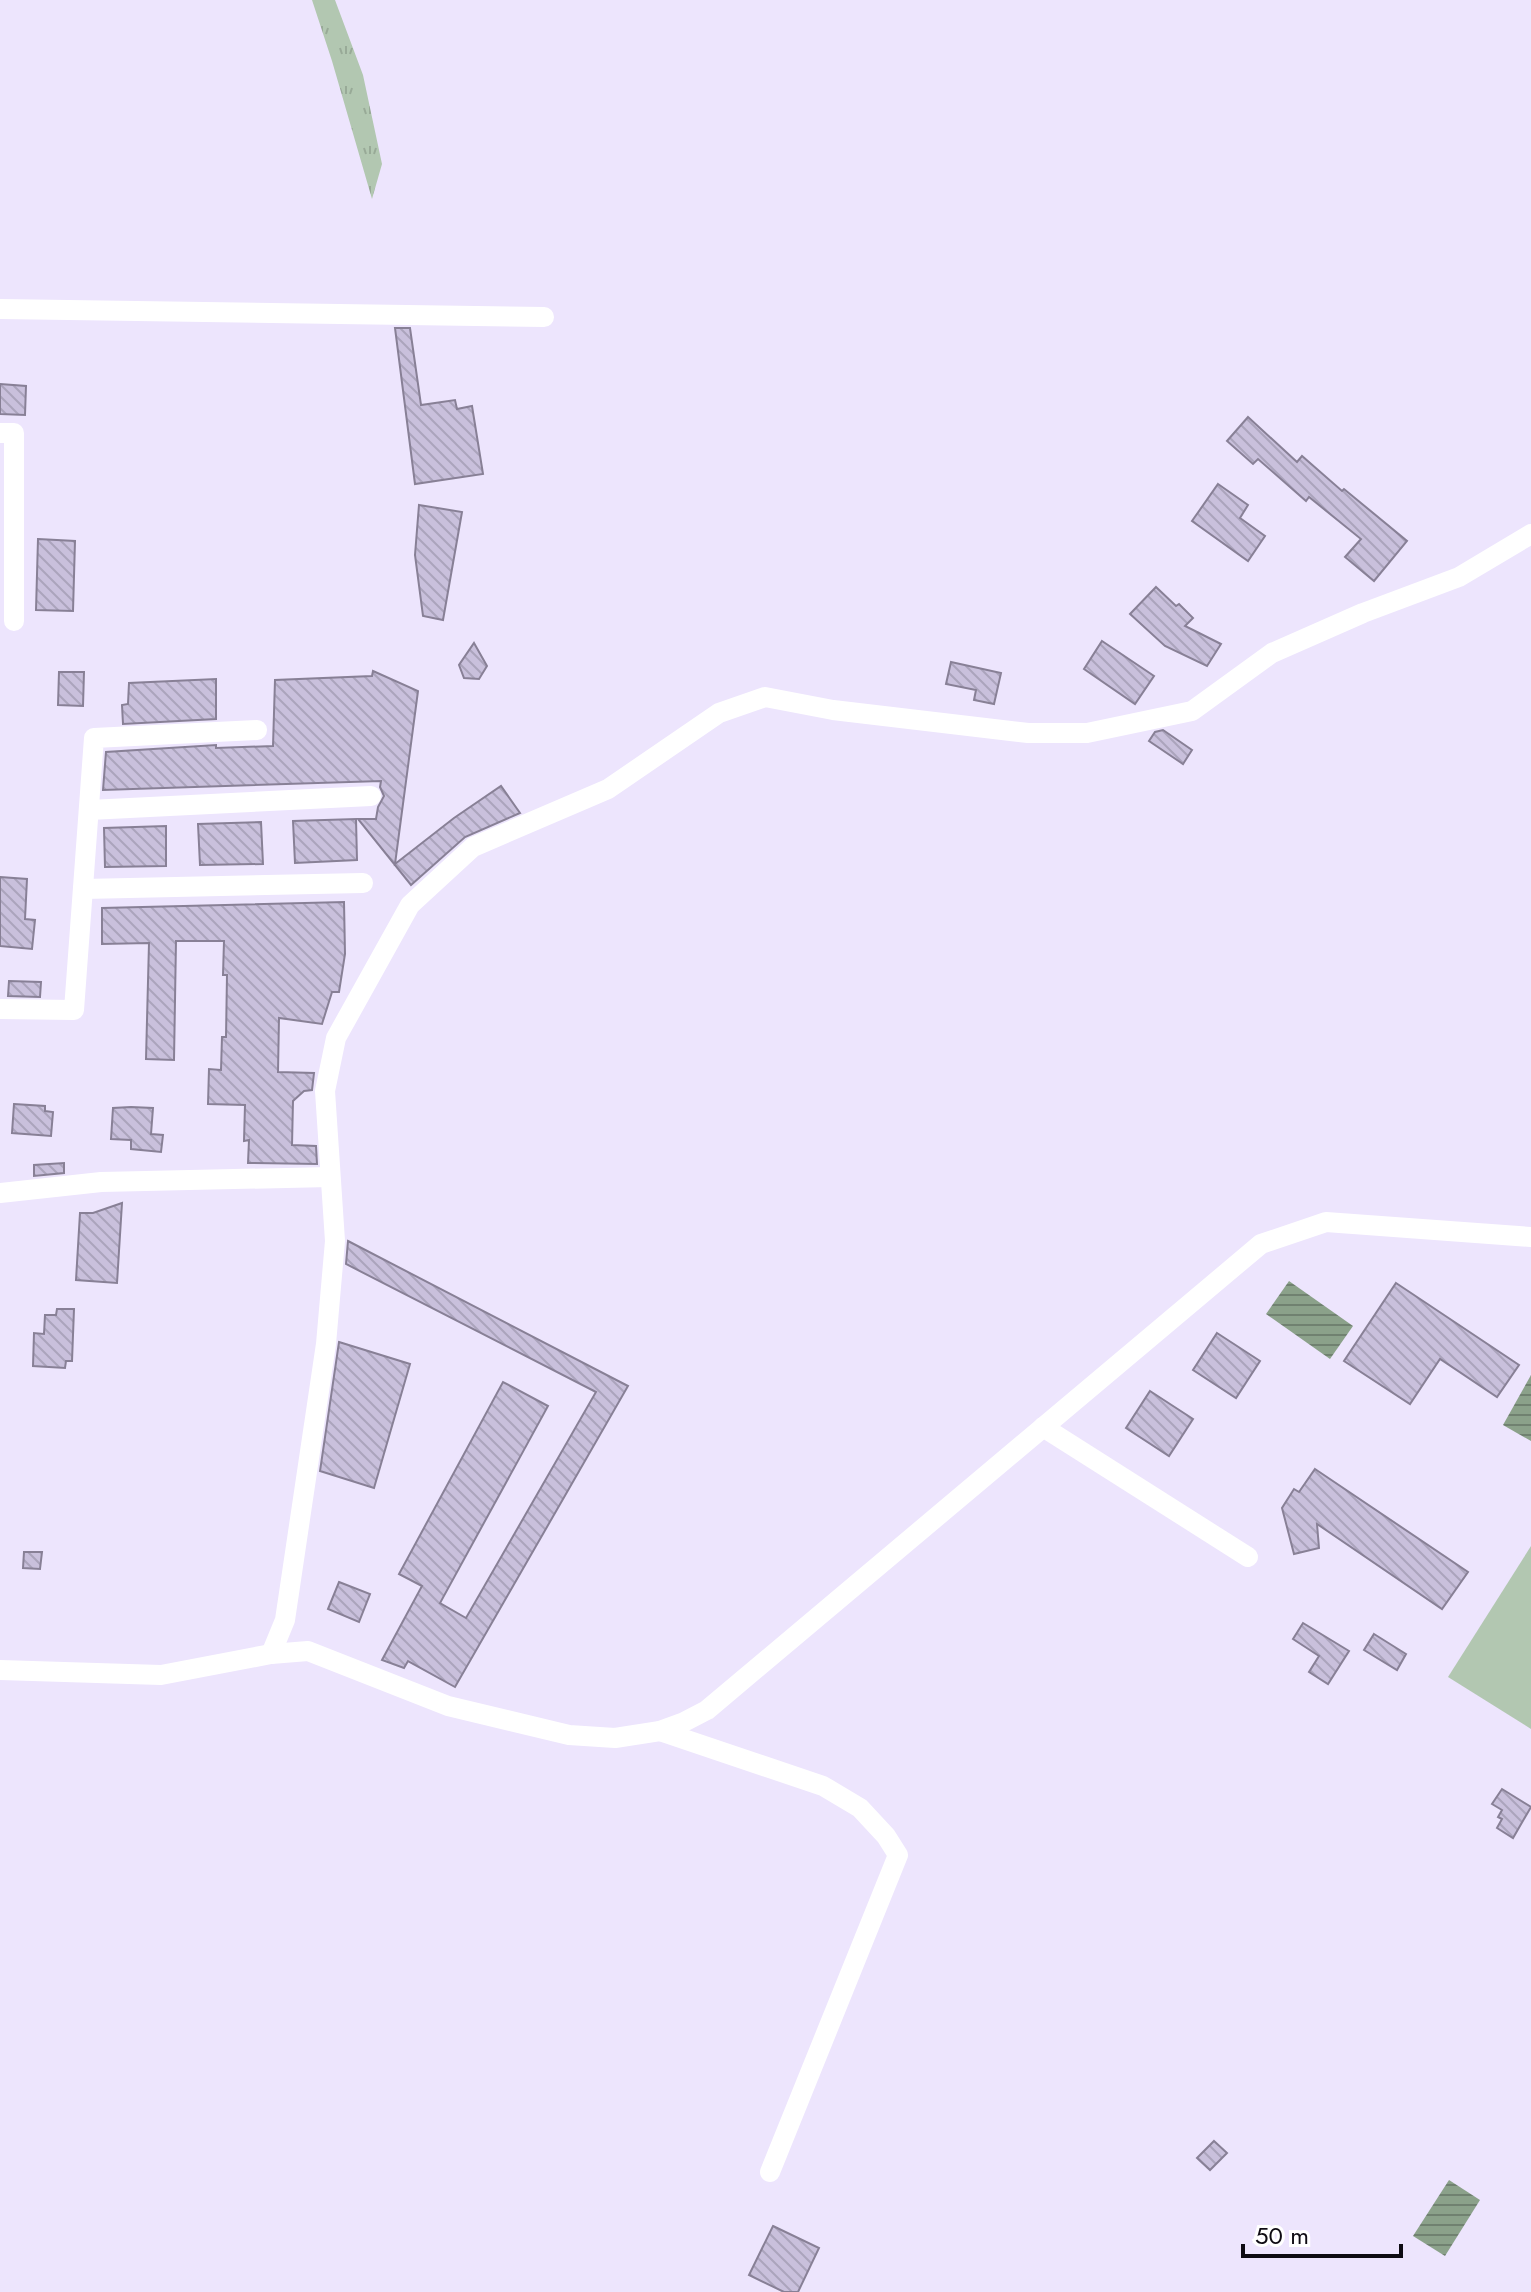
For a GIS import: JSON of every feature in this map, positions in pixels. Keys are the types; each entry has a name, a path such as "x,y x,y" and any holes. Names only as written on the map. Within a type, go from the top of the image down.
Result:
{"street":[{"path":"0,309 544,317"},
{"path":"0,433 14,433 14,621"},
{"path":"271,1654 285,1620 326,1344 335,1241 325,1091 336,1038 410,905 473,847 608,789 719,713 765,697 833,710 1013,731 1087,733 1192,711 1272,653 1363,613 1459,577 1531,534"},
{"path":"0,1009 74,1010 94,738 257,730"},
{"path":"89,810 371,796"},
{"path":"83,889 363,883"},
{"path":"0,1193 101,1182 330,1177"},
{"path":"0,1670 161,1675 271,1654 308,1651 448,1706 569,1735 615,1738 660,1731 707,1710 1261,1244 1326,1222 1531,1237"},
{"path":"1043,1427 1248,1557"},
{"path":"660,1731 823,1786 860,1808 886,1836 898,1855 770,2172"}],"green space":[{"path":"312,0 335,0 363,75 382,164 372,199 332,61"},
{"path":"1531,1546 1531,1729 1448,1677"}],"shaded area":[{"path":"1289,1281 1353,1326 1330,1359 1266,1314"},
{"path":"1531,1375 1531,1441 1503,1425"},
{"path":"1449,2180 1480,2200 1445,2256 1413,2236"}],"building":[{"path":"395,328 410,328 421,405 455,400 457,409 472,406 483,474 415,484"},
{"path":"0,384 26,386 25,415 0,414"},
{"path":"1248,417 1297,462 1302,456 1407,541 1374,581 1345,557 1361,539 1309,497 1306,501 1258,459 1253,464 1227,441"},
{"path":"1218,484 1248,505 1240,518 1265,536 1248,561 1192,521"},
{"path":"419,505 462,512 443,620 423,616 415,555"},
{"path":"38,539 75,541 73,611 36,610"},
{"path":"1156,587 1193,618 1185,626 1221,644 1207,666 1165,646 1130,614"},
{"path":"1102,641 1154,676 1135,704 1084,669"},
{"path":"474,643 487,666 479,679 464,678 459,665"},
{"path":"951,662 1001,673 994,704 974,700 976,690 946,684"},
{"path":"373,671 418,691 395,864 501,786 520,813 465,837 411,885 358,819 376,819 384,796 381,781 103,790 106,752 216,745 216,748 273,746 275,680 372,676"},
{"path":"59,672 84,672 83,706 58,705"},
{"path":"216,679 216,719 123,724 122,705 128,704 129,683"},
{"path":"1163,730 1192,750 1183,764 1149,741 1155,732"},
{"path":"356,819 357,860 295,863 293,821"},
{"path":"261,822 263,864 200,865 198,824"},
{"path":"166,826 166,866 105,867 104,828"},
{"path":"0,877 27,879 25,919 35,920 32,949 0,946"},
{"path":"344,902 345,954 339,992 332,992 322,1024 279,1018 278,1072 314,1073 312,1090 304,1091 293,1101 292,1145 316,1146 317,1164 248,1163 249,1140 244,1141 245,1105 208,1104 209,1069 221,1070 222,1037 226,1037 224,941 176,941 174,1060 146,1059 149,943 102,944 102,908"},
{"path":"9,981 41,982 40,997 8,996"},
{"path":"14,1104 45,1106 45,1111 53,1112 51,1136 12,1133"},
{"path":"113,1108 153,1108 151,1134 163,1135 161,1152 131,1149 131,1140 111,1139"},
{"path":"64,1163 64,1173 34,1176 34,1165"},
{"path":"122,1203 117,1283 76,1280 80,1213 93,1213"},
{"path":"348,1241 628,1386 455,1687 408,1661 404,1668 382,1660 422,1586 399,1574 503,1382 548,1406 440,1603 466,1618 596,1392 346,1264"},
{"path":"1396,1283 1519,1365 1497,1397 1440,1359 1410,1404 1344,1361"},
{"path":"57,1309 74,1309 72,1361 66,1361 65,1368 33,1366 34,1333 44,1334 45,1315 56,1315"},
{"path":"1217,1333 1260,1361 1236,1398 1193,1370"},
{"path":"339,1342 410,1364 374,1488 320,1471"},
{"path":"1150,1391 1193,1419 1169,1456 1126,1428"},
{"path":"1315,1469 1468,1572 1442,1609 1317,1524 1319,1548 1294,1554 1282,1508 1294,1489 1299,1492"},
{"path":"24,1552 42,1552 40,1569 23,1568"},
{"path":"339,1582 370,1594 359,1622 328,1609"},
{"path":"1303,1623 1349,1651 1328,1684 1309,1672 1319,1656 1293,1639"},
{"path":"1374,1634 1406,1654 1397,1670 1364,1650"},
{"path":"1502,1789 1531,1807 1513,1838 1497,1828 1502,1819 1498,1817 1502,1810 1492,1804"},
{"path":"1214,2141 1227,2153 1210,2170 1197,2158"},
{"path":"773,2226 819,2248 798,2292 784,2292 749,2275"}]}
